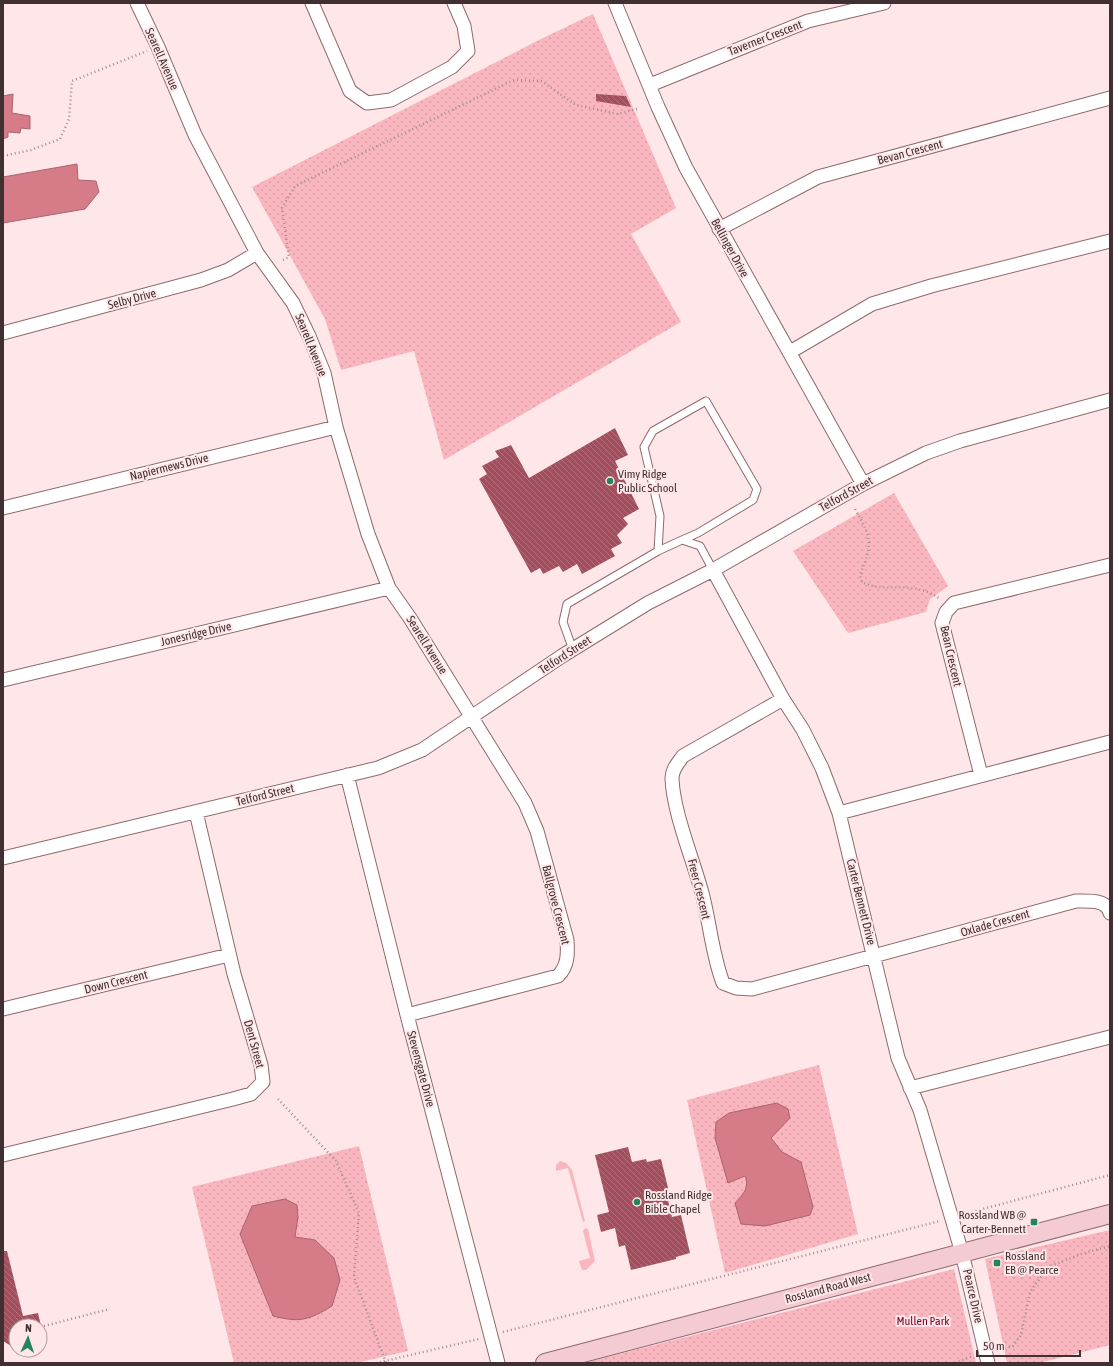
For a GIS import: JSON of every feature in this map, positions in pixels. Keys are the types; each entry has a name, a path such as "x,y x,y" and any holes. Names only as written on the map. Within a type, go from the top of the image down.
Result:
{"main road":[{"name":"Rossland Road West","path":"545,1363 1110,1214"}],"street":[{"name":"Searell Avenue","path":"137,3 158,47 195,135 257,253 293,303 309,336 324,373 336,427 368,534 389,588 410,618 471,718"},
{"path":"312,3 350,91 367,103 391,100 452,67 468,51 464,26 454,3"},
{"name":"Bellinger Drive","path":"614,3 650,85 658,107 686,168 863,484"},
{"name":"Taverner Crescent","path":"650,85 808,21 884,3"},
{"name":"Bevan Crescent","path":"719,229 818,177 1110,98"},
{"path":"790,352 872,304 931,286 1110,241"},
{"name":"Selby Drive","path":"3,332 201,280 228,270 257,253"},
{"name":"Telford Street","path":"3,858 378,768 408,756 422,750 573,650 648,603 713,570 863,484 926,453 960,441 1110,400"},
{"name":"Napiermews Drive","path":"3,508 336,427"},
{"name":"Bean Crescent","path":"981,774 942,623 946,612 954,603 1110,565"},
{"name":"Carter Bennett Drive","path":"713,570 783,699 809,742 822,768 839,813 875,956 898,1058 920,1110 962,1253"},
{"name":"Jonesridge Drive","path":"3,680 389,588"},
{"name":"Freer Crescent","path":"783,699 683,756 674,767 672,776 676,802 702,895 717,967 722,983 736,988 752,989 875,956"},
{"name":"Ballgrove Crescent","path":"407,1015 558,976 564,970 568,957 567,940 537,831 525,803 471,718"},
{"path":"839,813 981,774 1110,742"},
{"name":"Stevensgate Drive","path":"347,775 407,1015 498,1363"},
{"name":"Dent Street","path":"3,1155 251,1094 263,1082 261,1064 230,955 196,812"},
{"name":"Oxlade Crescent","path":"875,956 1076,901 1101,902 1109,909 1110,914"},
{"name":"Down Crescent","path":"3,1009 230,955"},
{"path":"910,1088 1110,1037"},
{"name":"Pearce Drive","path":"962,1253 987,1358"}],"lane":[{"path":"573,650 563,622 567,604 658,552 698,533 753,500 757,489 706,402 653,431 644,446 660,516 658,552"},
{"path":"682,540 700,546 713,570"}],"path":[{"path":"3,156 31,150 60,139 68,119 72,81 158,47"},
{"path":"283,260 289,257 282,208 295,186 514,80 542,81 576,105 618,114 637,109"},
{"path":"855,509 866,528 870,541 867,559 860,575 862,582 870,586 917,588 929,591 950,608"},
{"path":"278,1099 336,1161 359,1213 354,1277 386,1362"},
{"path":"966,1213 1110,1175"},
{"path":"504,1332 932,1223"},
{"path":"955,1363 987,1358 1013,1346 1021,1335 1030,1292 1048,1267 1081,1254 1110,1246"},
{"path":"48,1325 110,1310"},
{"path":"376,1363 386,1362 480,1339"}],"green space":[{"path":"593,14 676,208 631,234 681,322 444,460 414,351 341,370 325,319 252,187 541,39"},
{"path":"894,493 948,586 930,599 926,612 848,633 793,551"},
{"path":"819,1065 858,1234 725,1273 687,1100"},
{"path":"359,1146 408,1351 356,1363 234,1363 192,1187"},
{"path":"560,1161 566,1163 572,1170 585,1221 583,1222 568,1168 556,1171 556,1165"},
{"path":"585,1228 588,1229 595,1261 586,1270 582,1270 579,1261 590,1258 583,1231"},
{"path":"1110,1230 1110,1345 1039,1363 1007,1363 985,1259"},
{"name":"Mullen Park","path":"954,1269 976,1363 584,1363"}],"shaded area":[{"path":"13,94 12,113 30,116 30,129 21,128 20,133 8,132 8,137 3,139 3,96"},
{"path":"77,164 78,180 96,181 99,192 85,209 3,223 3,177"},
{"path":"777,1103 788,1109 790,1118 771,1138 782,1152 801,1162 813,1207 810,1215 765,1226 741,1224 735,1203 745,1191 747,1184 745,1176 728,1183 715,1138 716,1122 729,1113"},
{"path":"285,1199 297,1205 298,1217 295,1237 315,1240 334,1258 340,1280 332,1306 310,1317 297,1320 273,1316 240,1234 252,1206"}],"building":[{"path":"596,94 626,96 631,107 596,101"},
{"path":"615,428 628,455 615,461 639,509 623,518 628,524 617,535 622,543 611,549 615,556 582,574 577,564 563,572 559,566 543,574 540,568 531,573 479,479 487,474 482,466 499,457 495,451 511,445 529,478"},
{"name":"Rossland Ridge Bible Chapel","path":"628,1147 632,1162 646,1159 647,1162 661,1159 669,1192 666,1192 672,1217 681,1215 690,1253 676,1257 676,1259 631,1270 625,1245 619,1247 615,1228 601,1232 597,1215 609,1212 595,1155"},
{"path":"3,1251 7,1251 23,1316 38,1313 39,1318 8,1318 8,1344 3,1341"}],"place":[{"name":"Vimy Ridge Public School","path":"610,481"},
{"name":"Rossland Ridge Bible Chapel","path":"637,1202"},
{"name":"Rossland WB @ Carter-Bennett","path":"1034,1222"},
{"name":"Rossland EB @ Pearce","path":"997,1263"}]}
